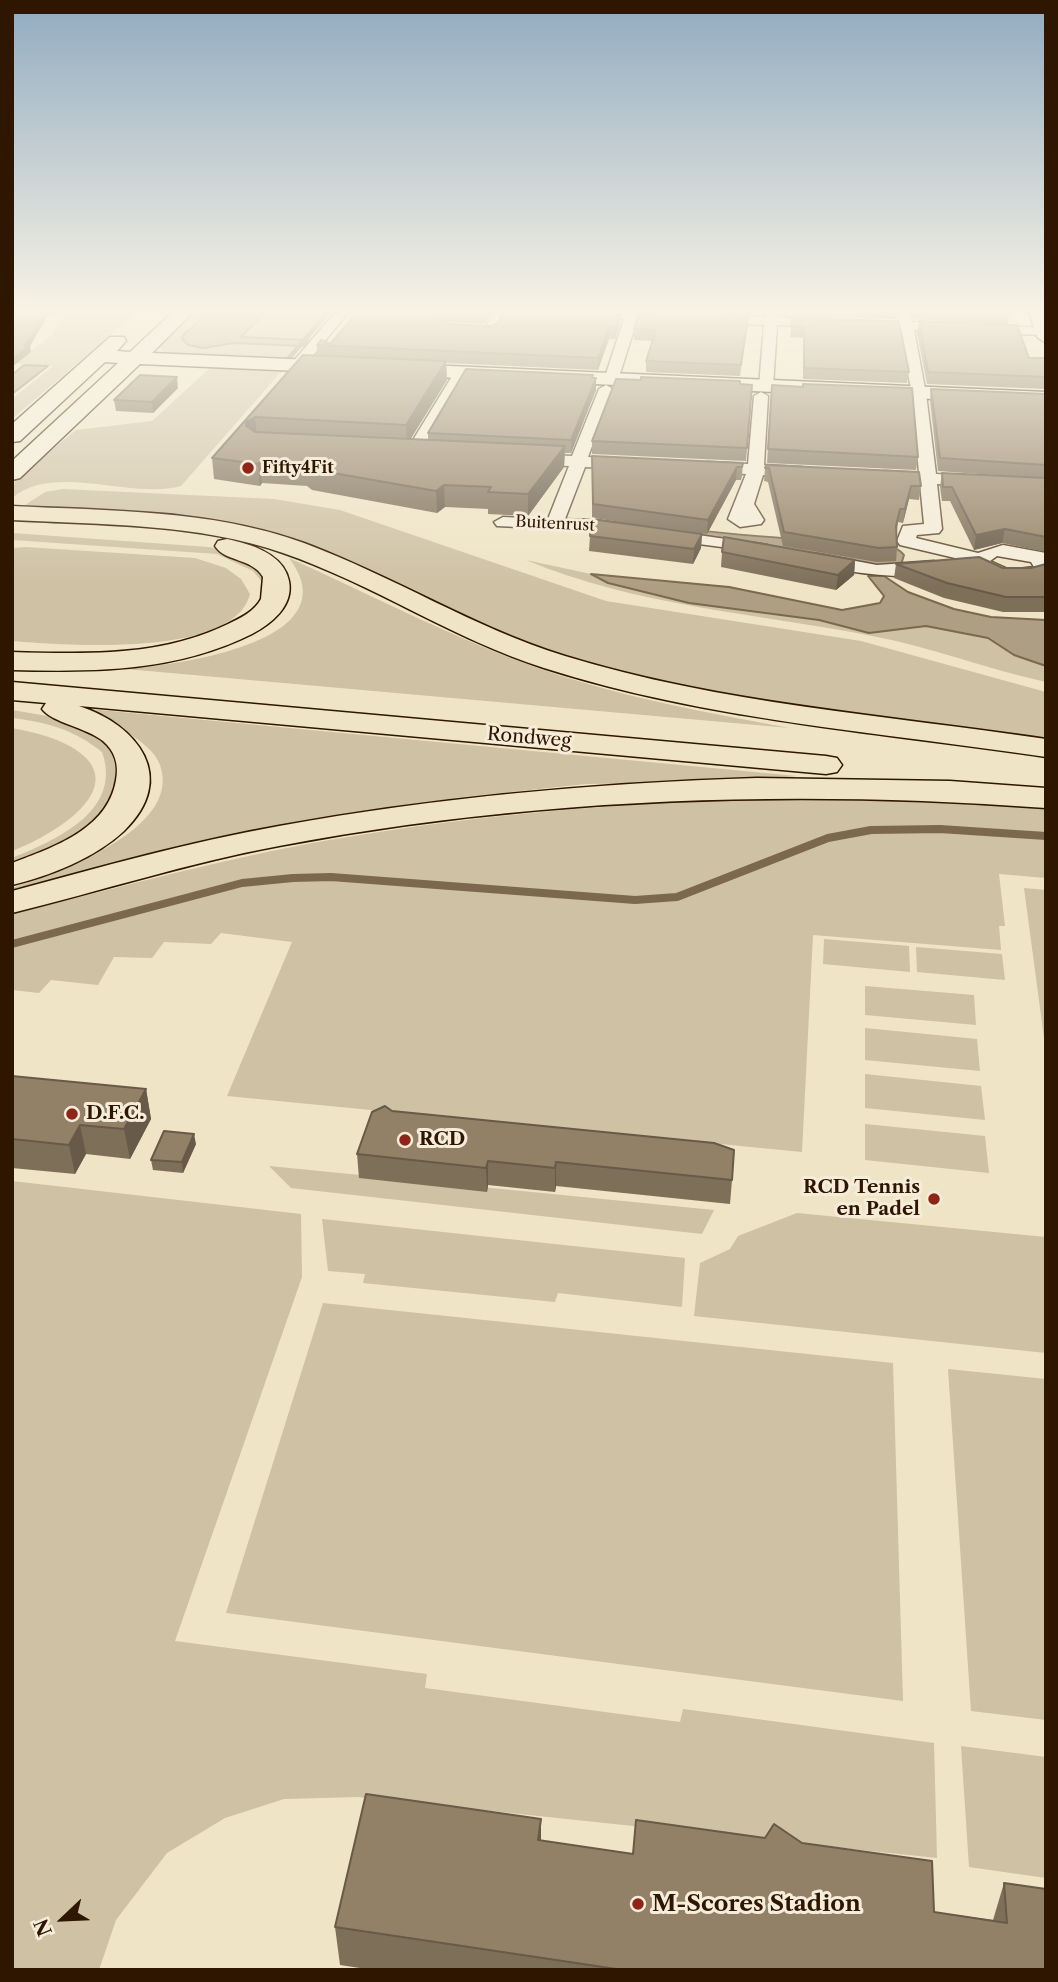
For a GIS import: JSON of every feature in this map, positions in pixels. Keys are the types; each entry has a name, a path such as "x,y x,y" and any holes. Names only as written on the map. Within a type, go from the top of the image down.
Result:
{"highway":[{"path":"12,513 143,522 252,535 294,548 473,632 554,662 627,682 711,700 1046,748"},
{"path":"12,526 223,544 255,555 273,570 278,586 274,602 258,619 234,633 193,649 120,661 12,661"},
{"name":"Rondweg","path":"12,670 899,747 1046,763"},
{"name":"Rondweg","path":"12,691 879,770 1046,788"},
{"path":"12,702 58,709 101,723 125,744 135,776 126,805 110,825 66,853 12,875"},
{"path":"12,902 277,836 420,813 510,803 611,794 777,787 908,789 1046,798"}],"street":[{"path":"12,436 50,401"},
{"path":"12,473 88,401"},
{"path":"394,452 420,454 447,401"},
{"path":"555,523 602,401"},
{"path":"746,505 755,469 762,401"},
{"path":"920,401 933,529 909,530 906,541 981,561"},
{"path":"506,458 647,465"},
{"path":"688,466 822,473"},
{"path":"862,475 1046,484"},
{"name":"Buitenrust","path":"503,522 600,526 776,552"},
{"path":"802,557 877,571 981,561 1004,551 1043,559"}],"shaded area":[{"path":"12,401 33,401 12,419"},
{"path":"173,401 255,401 181,486 140,489 71,482 50,483 30,488 12,498 15,480 76,430 152,421"},
{"path":"63,489 274,499 340,510 606,601 861,641 1046,692 1046,741 727,699 539,653 285,540 22,507 45,492"},
{"path":"583,519 758,536 864,541 888,545 904,555 901,565 881,567"},
{"path":"12,533 209,547 230,552 262,570 268,589 253,571 217,554 12,540"},
{"path":"12,548 195,558 226,568 241,579 250,594 237,615 213,629 181,638 105,645 12,641"},
{"path":"289,558 449,632 547,671 637,697 790,728 126,669 182,662 217,654 251,643 279,629 298,610 302,587"},
{"path":"526,560 591,574 608,583 689,603 819,620 869,633 926,626 988,638 1014,655 1046,666 1046,682 894,641 696,607 610,588 567,576"},
{"path":"591,574 729,587 842,610 880,603 884,596 868,576 884,576 908,592 954,609 991,617 1046,620 1046,666 1014,655 988,638 926,626 869,633 819,620 689,603 608,583"},
{"path":"78,708 797,776 747,782 586,784 455,798 326,819 12,896 12,888 84,860 135,829 153,810 162,788 160,765 147,747 125,731"},
{"path":"12,710 53,717 109,741 122,780 98,821 57,848 12,865 12,858 48,842 81,820 94,807 103,791 106,773 102,752 92,744 60,728 12,718"},
{"path":"12,728 62,742 80,752 95,774 94,788 86,803 73,816 40,838 12,851"},
{"path":"862,796 1046,805 1046,878 999,874 1005,926 999,926 1001,950 813,935 802,1152 227,1096 292,942 221,933 211,944 164,942 152,958 114,957 98,985 51,980 39,993 12,990 12,914 225,861 311,843 480,818 671,803"},
{"path":"1024,888 1046,890 1046,1053"},
{"path":"824,939 909,946 910,972 823,964"},
{"path":"916,947 1002,954 1005,980 917,972"},
{"path":"865,986 974,995 976,1025 865,1015"},
{"path":"865,1028 977,1039 980,1071 865,1060"},
{"path":"865,1074 981,1086 985,1120 865,1108"},
{"path":"865,1124 985,1136 989,1173 865,1160"},
{"path":"269,1166 714,1210 702,1234 291,1188"},
{"path":"12,1181 301,1214 302,1277 175,1641 427,1674 425,1688 680,1722 683,1709 934,1743 937,1858 358,1797 284,1799 225,1818 167,1853 116,1920 99,1970 12,1970"},
{"path":"797,1213 1046,1237 1046,1353 694,1316 700,1263 730,1249 738,1236"},
{"path":"322,1219 685,1258 682,1307 558,1293 555,1302 363,1283 365,1274 328,1271"},
{"path":"323,1303 893,1363 903,1701 226,1613"},
{"path":"948,1369 1046,1379 1046,1720 971,1711"},
{"path":"961,1746 1046,1757 1046,1878 969,1867"}],"building":[{"path":"262,401 421,401 406,425 255,417 246,422 246,426 255,432 565,446 528,494 488,492 491,487 444,485 436,491 310,469 306,464 258,464 212,458"},
{"path":"447,401 587,401 571,440 428,433"},
{"path":"607,401 751,401 747,448 592,441"},
{"path":"771,401 913,401 918,457 768,449"},
{"path":"933,401 1046,401 1046,465 940,458"},
{"path":"592,456 743,463 742,467 737,467 708,520 593,504"},
{"path":"766,465 919,472 921,486 911,486 905,509 900,509 896,526 897,547 879,548 784,532 769,468 765,468"},
{"path":"942,473 1046,478 1046,537 1005,529 976,535 952,487 943,487"},
{"path":"591,519 702,534 694,549 590,536"},
{"path":"724,537 855,560 838,575 722,552"},
{"path":"979,557 1003,568 1031,568 1046,564 1046,597 1006,597 947,583 896,564"},
{"path":"12,1076 146,1089 124,1129 80,1125 69,1145 12,1139"},
{"path":"385,1106 392,1111 714,1143 734,1150 732,1180 556,1162 555,1168 488,1161 486,1168 357,1154 372,1112"},
{"path":"164,1131 194,1134 182,1162 151,1160"},
{"name":"M-Scores Stadion","path":"366,1794 541,1819 538,1840 633,1854 636,1820 765,1838 774,1824 802,1843 932,1861 934,1912 1007,1923 1004,1883 1046,1889 1046,1970 623,1970 335,1927"}],"waterway":[{"path":"12,944 242,883 331,877 635,900 677,897 828,838 871,830 940,829 1046,836"}],"place":[{"name":"Fifty4Fit","path":"248,468"},
{"name":"D.F.C.","path":"72,1114"},
{"name":"RCD","path":"405,1140"},
{"name":"RCD Tennis en Padel","path":"934,1199"},
{"name":"M-Scores Stadion","path":"638,1904"}]}
